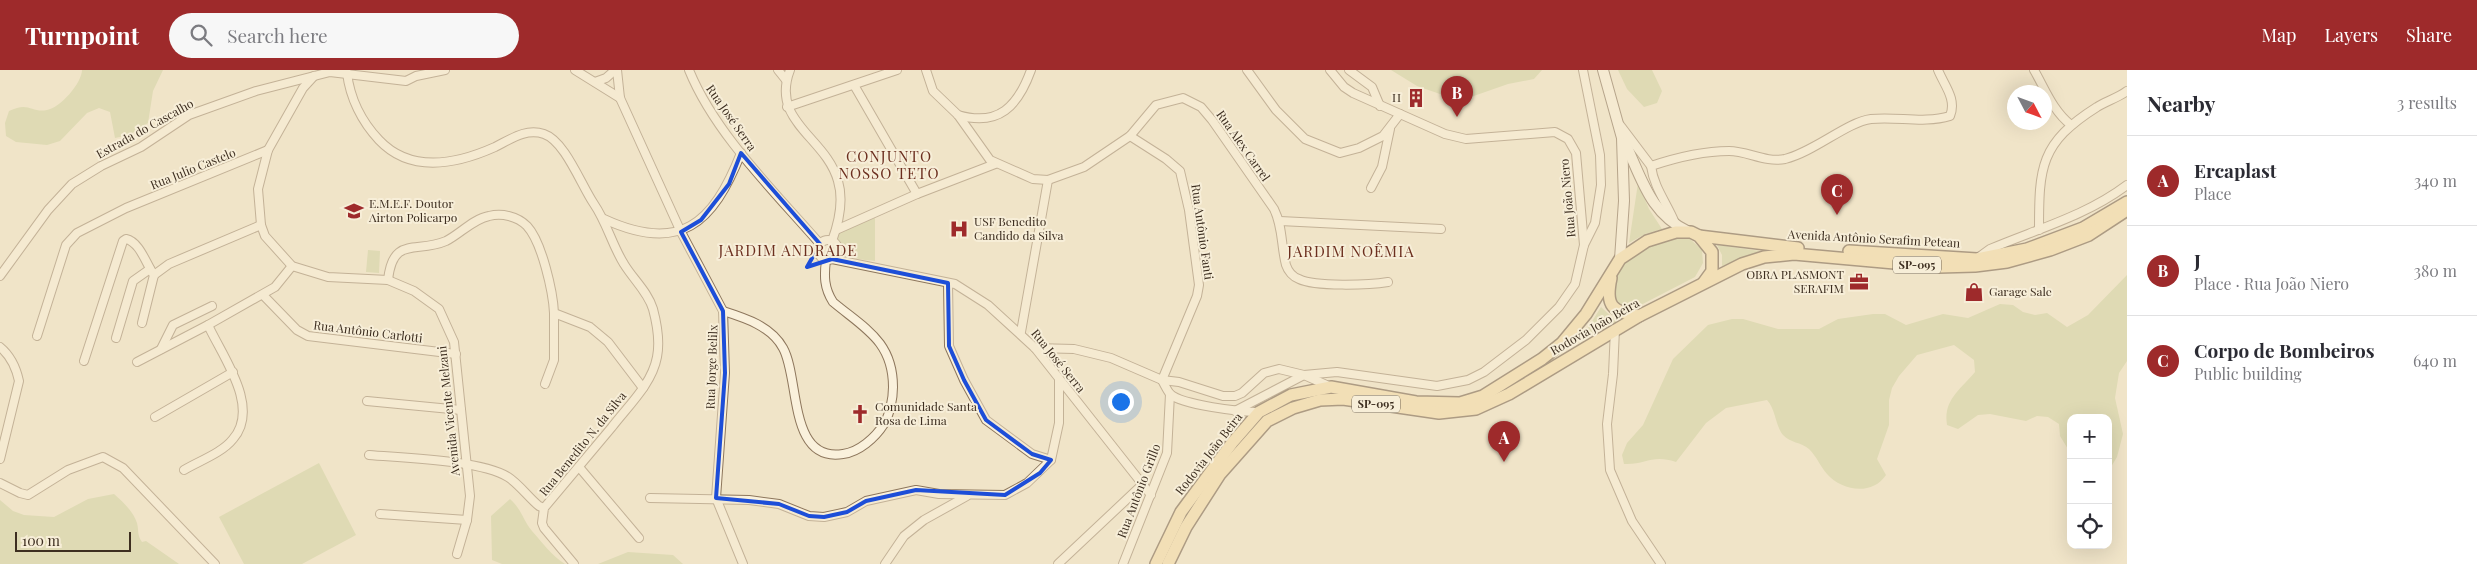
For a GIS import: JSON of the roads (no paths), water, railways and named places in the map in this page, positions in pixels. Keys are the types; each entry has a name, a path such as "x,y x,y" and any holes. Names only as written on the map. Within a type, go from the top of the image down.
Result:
{"main road":[{"path":"1603,70 1622,138 1624,202 1620,259"},
{"path":"1622,138 1655,206 1675,225 1695,234 1712,252 1712,271 1702,285"},
{"name":"Avenida Antônio Serafim Petean","path":"1770,246 1977,259 2036,246 2083,228 2127,202"},
{"name":"Avenida Antônio Serafim Petean","path":"1702,285 1742,264 1764,257 1794,254 1939,267 1975,266 2007,262 2050,250 2089,235 2127,210"},
{"name":"Rodovia João Beira","path":"1156,564 1181,512 1232,443 1259,412 1291,395 1331,387 1416,402 1460,403 1483,396 1542,359 1562,343 1586,314 1620,259 1647,241 1676,232 1770,246"},
{"path":"1613,272 1608,290 1609,301 1614,309 1621,314 1639,316"},
{"name":"Rodovia João Beira","path":"1168,564 1186,527 1220,474 1267,421 1293,408 1320,400 1343,399 1439,413 1476,410 1509,394 1615,329 1702,285"}],"street":[{"path":"416,76 422,70"},
{"name":"Estrada do Cascalho","path":"0,276 48,210 72,184 101,166 141,147 189,115 256,91 330,72 406,81 416,76 445,70"},
{"path":"575,70 620,98"},
{"path":"595,82 606,78 616,70"},
{"name":"Rua Jorge Belilx","path":"616,70 620,98 681,232 723,311 725,373 716,498 743,564"},
{"name":"Rua José Serra","path":"689,70 696,87 741,153 820,244"},
{"path":"778,70 786,80"},
{"path":"790,70 786,80 787,108 795,121 829,161 838,180 841,202 832,241"},
{"path":"787,108 897,70"},
{"name":"Rua Alex Carrel","path":"926,70 933,91 958,115 970,135 995,164 1028,178 1048,180 1084,167 1130,136 1156,105 1183,98 1201,107 1212,120 1274,209 1280,221"},
{"path":"958,115 974,120 1002,114 1015,103 1031,70"},
{"path":"1247,70 1276,110 1305,139 1340,153 1359,148 1382,136 1400,114"},
{"name":"Rua João Niero","path":"1330,70 1344,87 1380,106 1445,134 1466,139 1556,132 1568,139 1576,153 1584,245"},
{"path":"1349,70 1372,87 1380,106"},
{"path":"1235,412 1304,375 1337,372 1437,386 1468,380 1505,357 1526,340 1559,307 1575,284 1584,245 1596,223 1601,185 1600,155 1583,70"},
{"path":"1651,166 1700,153 1731,151 1756,158 1784,159 1814,148 1859,122 1870,119 1938,120 1950,116 1952,99 1938,70"},
{"path":"2034,70 2054,108 2061,118 2071,125"},
{"name":"Rua Benedito N. da Silva","path":"347,73 349,85 363,119 376,137 395,154 425,164 453,161 474,156 526,132 538,132 548,135 559,143 585,191 604,219 621,258 652,306 658,330 657,357 643,388 544,508 542,522 544,528 574,564"},
{"path":"138,362 276,287 292,266 265,236 261,225 258,189 268,150 299,94 314,76"},
{"path":"854,85 917,194"},
{"path":"2039,230 2039,185 2041,172 2058,136 2109,100 2127,91"},
{"path":"1619,124 1651,166 1656,186 1669,208 1675,225"},
{"path":"1371,188 1382,167 1391,126"},
{"name":"Rua Antônio Fanti","path":"1130,136 1170,162 1180,172 1189,210 1199,285 1197,296 1162,380"},
{"name":"Rua Julio Castelo","path":"36,336 66,244 77,233 126,208 268,150"},
{"path":"604,219 627,230 662,234 681,232 701,220 729,184 741,153"},
{"path":"836,230 917,194 995,164"},
{"path":"1021,332 1048,180"},
{"path":"1977,259 1990,249 2068,220 2109,199 2127,185"},
{"path":"388,280 392,258 408,248 445,241 486,216 503,214 523,222 532,232 553,295 554,360 545,384"},
{"path":"1388,282 1353,284 1298,279 1287,267 1280,221 1440,229"},
{"path":"116,338 133,281 261,225"},
{"path":"84,361 123,241 126,239 136,245 152,272 142,324"},
{"path":"829,259 818,254 820,244 825,241 832,241"},
{"path":"723,311 748,319 772,333 783,347 790,364 796,409 803,432 817,449 824,454 836,456 850,453 870,440 884,423 893,396 893,374 889,356 878,339 833,302 828,294 825,285 829,259 836,254 837,248 832,241"},
{"name":"Rua José Serra","path":"829,259 955,284 988,305 1021,332 1036,348 1151,495"},
{"name":"Avenida Vicente Melzani","path":"292,266 328,277 388,280 414,291 439,309 454,342 456,354 470,496 467,520 457,554"},
{"path":"948,283 949,346 964,380 986,420 1032,454 1051,460"},
{"name":"Rua Antônio Carlotti","path":"263,295 297,330 308,336 456,354"},
{"path":"162,349 173,325 212,306"},
{"path":"554,313 590,327 608,342 643,388"},
{"path":"184,470 227,445 239,430 242,421 242,404 233,372 208,325"},
{"path":"1615,329 1608,424 1610,470 1632,521 1661,564"},
{"path":"0,347 7,353 16,369 19,381 0,459"},
{"path":"1036,348 1074,349 1111,358 1162,380 1179,382 1223,396 1242,394 1264,373 1279,369 1304,375 1331,387"},
{"path":"156,417 233,372"},
{"path":"650,498 716,498 779,504 809,516 824,517 846,512 866,501 916,490 967,496 1012,493 1040,473 1051,460 1058,423 1059,379"},
{"path":"1162,380 1170,394 1189,401 1235,412 1259,412"},
{"name":"Rua Antônio Grillo","path":"1122,564 1168,453 1170,394"},
{"path":"368,401 461,410"},
{"path":"370,455 466,464 507,477 539,506 544,508"},
{"path":"0,482 20,493 28,495 68,470 103,457 123,468 215,564"},
{"path":"579,467 639,538"},
{"path":"1058,564 1143,484"},
{"path":"885,564 904,536 917,525 967,496"},
{"path":"380,514 467,520"}],"place":[{"name":"H","path":"1416,98"},
{"name":"J","path":"1457,117"},
{"name":"E.M.E.F. Doutor Airton Policarpo","path":"354,211"},
{"name":"Corpo de Bombeiros","path":"1837,215"},
{"name":"USF Benedito Candido da Silva","path":"959,229"},
{"name":"OBRA PLASMONT SERAFIM","path":"1859,282"},
{"name":"Garage Sale","path":"1974,292"},
{"name":"Comunidade Santa Rosa de Lima","path":"860,414"},
{"name":"Ercaplast","path":"1504,462"}],"district":[{"name":"CONJUNTO NOSSO TETO","path":"889,166"},
{"name":"JARDIM ANDRADE","path":"788,251"},
{"name":"JARDIM NOÊMIA","path":"1351,252"}]}
